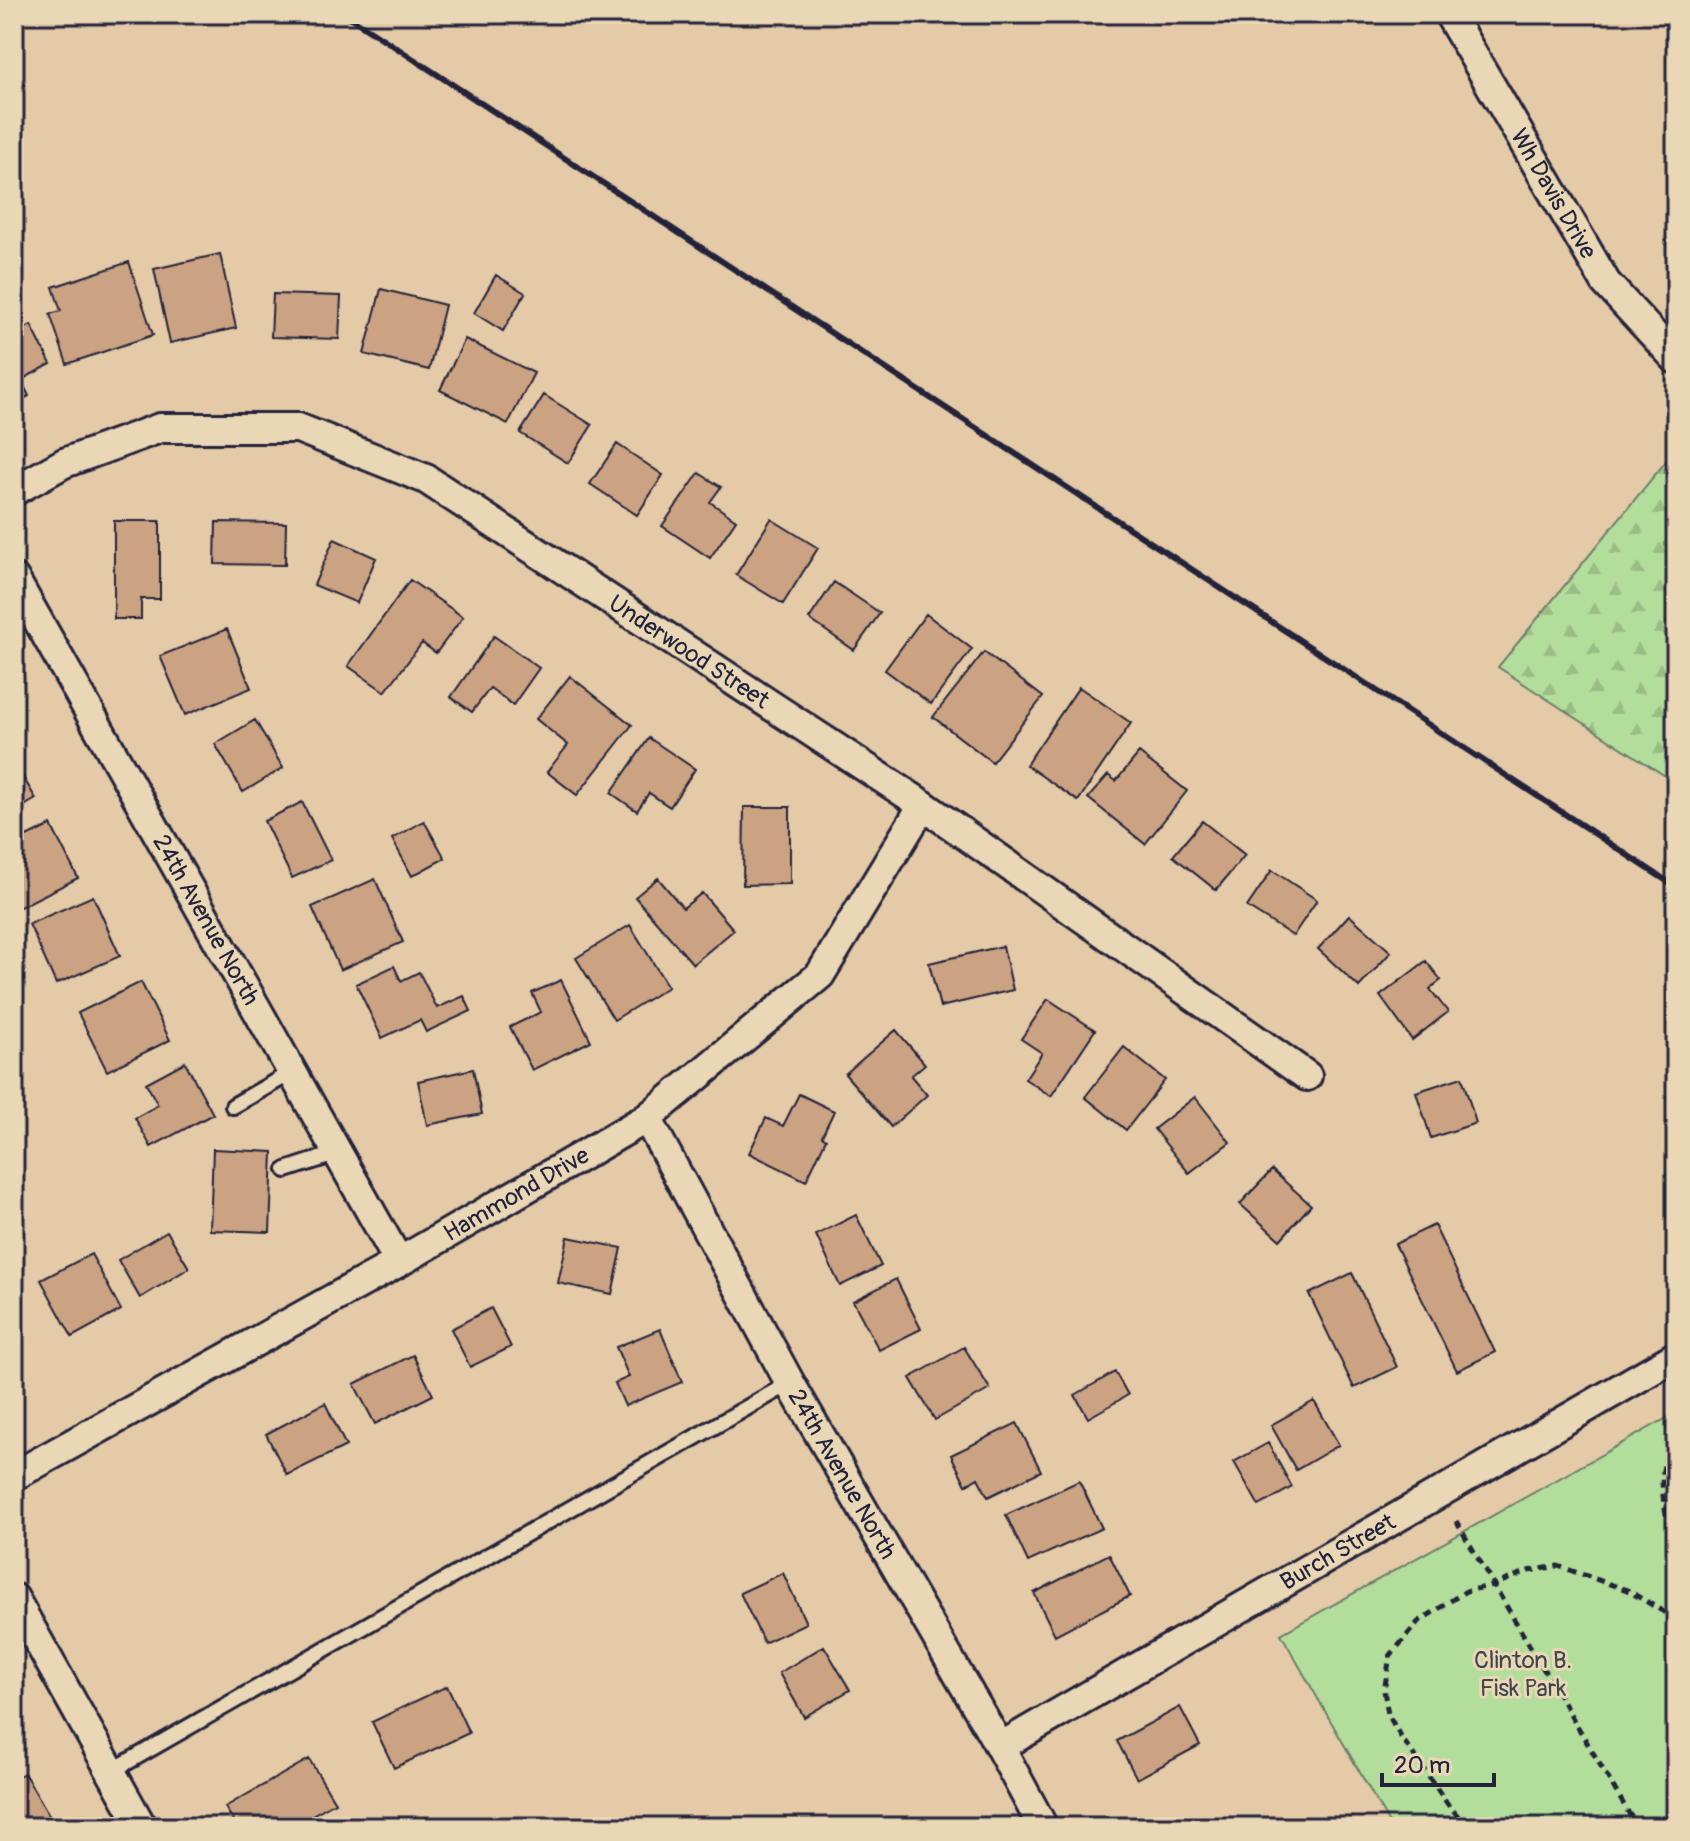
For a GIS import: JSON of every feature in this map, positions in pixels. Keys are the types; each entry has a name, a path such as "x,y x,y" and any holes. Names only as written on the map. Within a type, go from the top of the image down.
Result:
{"street":[{"name":"Wh Davis Drive","path":"1449,14 1606,283 1676,359"},
{"name":"Underwood Street","path":"14,491 64,463 160,428 298,428 426,479 923,805 1307,1076"},
{"name":"24th Avenue North","path":"14,578 399,1262"},
{"name":"Hammond Drive","path":"14,1476 399,1262 647,1118 820,975 923,805"},
{"name":"24th Avenue North","path":"647,1118 790,1383 1043,1827"},
{"name":"Burch Street","path":"1000,1747 1676,1356"},
{"path":"14,1598 142,1827"}],"lane":[{"path":"233,1106 292,1072"},
{"path":"286,1170 338,1153"},
{"path":"110,1772 790,1383"}],"path":[{"path":"1676,1441 1667,1452 1661,1481 1676,1552"},
{"path":"1439,1493 1637,1827"},
{"path":"1468,1827 1449,1806 1388,1714 1384,1691 1390,1656 1418,1622 1466,1591 1494,1585 1528,1571 1558,1566 1627,1590 1669,1615 1676,1609"}],"green space":[{"path":"1676,449 1676,783 1498,667"},
{"name":"Clinton B. Fisk Park","path":"1676,1413 1676,1827 1391,1827 1281,1634"}],"building":[{"path":"220,254 236,328 170,343 154,269"},
{"path":"129,262 153,335 67,364 50,314 61,311 53,287"},
{"path":"496,275 525,293 503,331 474,313"},
{"path":"381,289 445,305 429,370 364,354"},
{"path":"273,294 341,296 339,339 271,337"},
{"path":"31,325 51,364 21,380 29,396 14,404 14,334"},
{"path":"465,339 534,373 508,424 440,390"},
{"path":"544,395 592,425 568,463 520,433"},
{"path":"617,444 663,475 637,515 590,484"},
{"path":"699,473 721,487 710,502 736,520 710,558 662,526"},
{"path":"771,519 818,548 783,604 736,575"},
{"path":"114,521 160,521 160,599 141,599 141,619 114,619"},
{"path":"216,522 286,523 285,565 215,564"},
{"path":"334,539 376,558 357,603 314,585"},
{"path":"410,580 463,617 436,653 422,643 385,692 348,666"},
{"path":"834,582 880,613 854,650 809,619"},
{"path":"926,614 972,649 931,704 885,670"},
{"path":"227,629 251,688 185,715 160,656"},
{"path":"494,636 539,668 513,705 490,688 472,712 451,697"},
{"path":"984,652 1043,697 992,762 933,717"},
{"path":"570,676 632,725 577,795 547,772 568,745 536,719"},
{"path":"1079,687 1131,723 1078,801 1026,765"},
{"path":"255,720 283,768 243,792 215,744"},
{"path":"649,738 695,769 670,807 649,793 637,811 611,793"},
{"path":"1139,753 1187,791 1145,844 1088,798 1108,775 1116,781"},
{"path":"14,762 36,799 14,812"},
{"path":"302,802 331,860 292,878 264,821"},
{"path":"744,807 790,807 790,884 743,885"},
{"path":"424,821 445,858 412,876 392,839"},
{"path":"1202,821 1245,855 1216,890 1173,856"},
{"path":"51,825 78,878 14,910 14,843"},
{"path":"1272,870 1317,900 1293,936 1247,907"},
{"path":"658,878 683,908 702,893 734,930 693,964 635,897"},
{"path":"375,879 403,942 340,970 312,907"},
{"path":"93,896 120,956 56,984 29,924"},
{"path":"1349,915 1391,952 1359,987 1318,949"},
{"path":"630,925 668,987 614,1020 576,958"},
{"path":"1003,946 1013,990 940,1007 929,963"},
{"path":"1426,961 1441,980 1430,989 1448,1012 1412,1040 1380,996"},
{"path":"394,966 401,981 419,972 437,1008 464,996 471,1011 426,1032 420,1020 382,1038 356,984"},
{"path":"561,980 591,1041 532,1070 510,1027 541,1012 532,993"},
{"path":"141,982 170,1040 107,1071 78,1013"},
{"path":"1048,999 1095,1030 1051,1096 1025,1079 1042,1053 1021,1039"},
{"path":"896,1030 925,1064 911,1076 927,1095 891,1127 845,1074"},
{"path":"1124,1047 1165,1080 1126,1130 1085,1097"},
{"path":"185,1062 213,1114 151,1147 135,1118 158,1105 146,1083"},
{"path":"473,1069 482,1114 427,1125 418,1081"},
{"path":"1462,1077 1476,1123 1431,1138 1416,1092"},
{"path":"799,1094 834,1111 822,1136 826,1139 806,1181 749,1153 766,1118 783,1126"},
{"path":"1195,1097 1230,1142 1189,1173 1154,1129"},
{"path":"213,1149 273,1152 270,1232 210,1230"},
{"path":"1272,1170 1311,1205 1280,1240 1240,1204"},
{"path":"856,1215 881,1266 840,1286 816,1235"},
{"path":"1434,1225 1495,1352 1457,1371 1395,1244"},
{"path":"167,1231 189,1268 140,1298 118,1260"},
{"path":"568,1237 622,1248 612,1294 558,1283"},
{"path":"91,1254 121,1310 72,1337 41,1280"},
{"path":"1352,1273 1397,1367 1354,1388 1309,1294"},
{"path":"896,1279 921,1329 879,1350 853,1301"},
{"path":"491,1308 511,1347 470,1367 451,1329"},
{"path":"660,1329 682,1382 625,1406 615,1383 629,1377 616,1347"},
{"path":"964,1347 990,1389 935,1420 910,1378"},
{"path":"413,1355 433,1395 375,1424 354,1384"},
{"path":"1115,1372 1128,1395 1088,1418 1075,1395"},
{"path":"1314,1401 1339,1445 1296,1470 1271,1425"},
{"path":"325,1403 346,1446 287,1475 266,1434"},
{"path":"1017,1423 1041,1471 988,1497 978,1478 966,1485 951,1455"},
{"path":"1268,1443 1292,1487 1259,1506 1234,1462"},
{"path":"1079,1481 1102,1528 1028,1562 1006,1515"},
{"path":"1109,1554 1130,1596 1055,1635 1034,1593"},
{"path":"783,1573 806,1623 764,1643 740,1593"},
{"path":"824,1646 850,1690 804,1717 779,1673"},
{"path":"447,1686 469,1733 394,1768 372,1722"},
{"path":"1180,1707 1200,1745 1137,1779 1117,1741"},
{"path":"309,1759 335,1802 291,1827 237,1827 225,1807"},
{"path":"24,1773 51,1818 35,1827 14,1827 14,1779"}],"railway":[{"path":"345,14 1676,887"}]}
